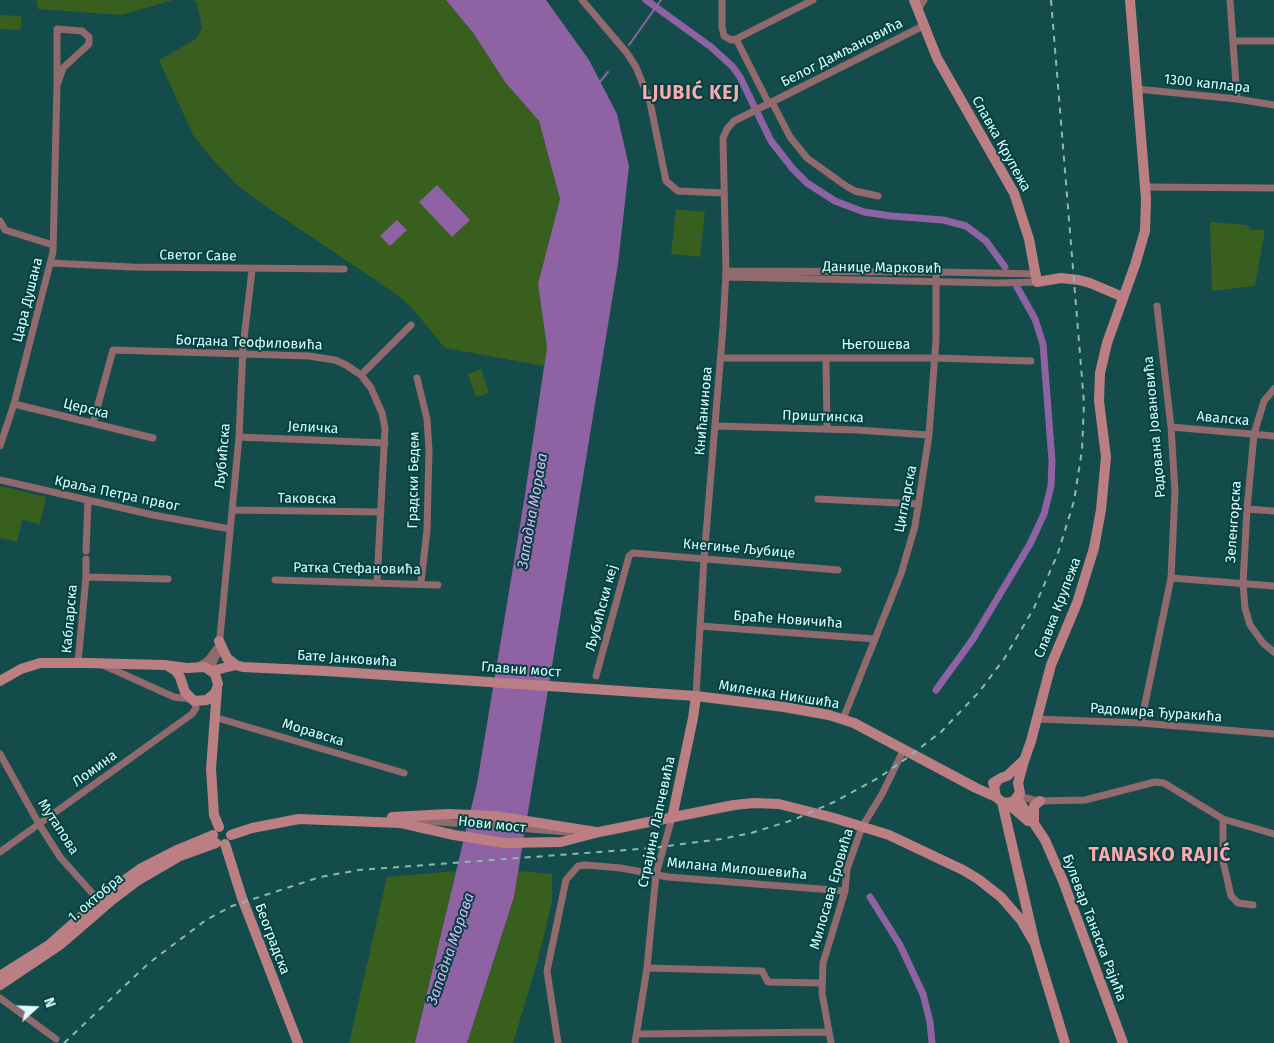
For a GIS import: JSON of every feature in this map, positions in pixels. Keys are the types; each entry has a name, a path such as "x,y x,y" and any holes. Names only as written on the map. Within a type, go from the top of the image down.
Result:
{"main road":[{"path":"1037,278 1079,280 1123,297 1135,266 1144,238 1147,216 1130,0"},
{"name":"Славка Крупежа","path":"916,5 923,26 942,67 1014,193 1026,227 1037,278"},
{"name":"Славка Крупежа","path":"1018,783 1056,650 1077,603 1094,548 1101,510 1106,457 1099,401 1099,380 1104,354 1123,297"},
{"path":"219,643 224,654 231,662 240,666"},
{"name":"Бате Јанковића","path":"0,681 21,669 40,663 164,665 204,668 240,666 449,679"},
{"path":"164,665 176,672 185,692 212,709 214,717"},
{"name":"Бате Јанковића","path":"217,686 219,678 223,673 240,666"},
{"path":"182,684 186,674 204,668 217,679 210,769 211,796 218,837"},
{"name":"Главни мост","path":"449,679 591,689"},
{"path":"196,700 212,697 217,686"},
{"name":"Миленка Никшића","path":"591,689 696,696 784,707 843,719 1002,800 1035,826"},
{"name":"Страјина Лапчевића","path":"672,818 696,696"},
{"path":"976,788 986,786 1002,778 1024,760"},
{"path":"1002,778 1016,779 1020,790 1018,797 1002,800"},
{"path":"1002,778 994,790 1002,800 1035,944 1065,1043"},
{"name":"Булевар Танаска Рајића","path":"1018,797 1045,840 1063,881 1123,1043"},
{"path":"1035,826 1033,810 1034,806 1040,801"},
{"path":"581,833 599,832 734,805 754,803 780,804 862,826 897,838 963,870 991,888 1005,901 1021,920 1035,944"},
{"name":"Нови мост","path":"401,820 449,814 495,816 581,833"},
{"path":"230,833 298,819 401,820"},
{"name":"Нови мост","path":"401,820 454,835 505,843 561,842 581,833"},
{"path":"218,837 223,827 230,833"},
{"path":"218,837 229,841 230,833"},
{"name":"1. октобра","path":"1,982 102,904 146,876 218,837"},
{"name":"Београдска","path":"218,837 298,1043"},
{"path":"1005,901 1011,902 1016,900 1022,892"}],"street":[{"path":"582,0 627,53 636,67 650,102 666,181 678,191 723,193"},
{"path":"722,0 723,32 731,40 813,0"},
{"name":"Славка Крупежа","path":"916,5 924,0"},
{"path":"1230,0 1237,99"},
{"name":"Белог Дамљановића","path":"727,129 734,121 923,26"},
{"name":"Цара Душана","path":"0,446 14,404 51,263 53,245 57,29 82,31 89,36 89,44 63,68 57,85"},
{"path":"736,39 771,103"},
{"path":"1234,41 1274,41"},
{"name":"1300 каплара","path":"1136,89 1237,99 1274,105"},
{"name":"Белог Дамљановића","path":"771,103 790,137 807,158 855,191 878,196"},
{"name":"Книћанинова","path":"696,696 704,559 716,426 726,274 723,193 724,138 727,129"},
{"path":"1145,187 1274,188"},
{"name":"Цара Душана","path":"0,221 5,230 53,245"},
{"name":"Светог Саве","path":"51,263 252,270 344,269"},
{"name":"Љубићска","path":"204,668 217,655 219,643 239,437 243,353 252,270"},
{"name":"Данице Марковић","path":"726,274 936,272 1037,278"},
{"name":"Цигларска","path":"843,719 901,574 915,526 929,435 934,358 936,272"},
{"name":"Данице Марковић","path":"726,274 936,282 1037,278"},
{"name":"Радована Јовановића","path":"1140,723 1171,578 1175,492 1171,427 1157,306"},
{"path":"360,375 411,325"},
{"name":"Богдана Теофиловића","path":"93,423 113,350 321,357 346,365 360,375 371,388 377,399 385,428 377,582"},
{"name":"Његошева","path":"721,358 934,358 1031,361"},
{"path":"826,358 827,429"},
{"name":"Градски Бедем","path":"417,378 427,419 429,450 427,530 421,583"},
{"name":"Зеленгорска","path":"1274,389 1260,409 1254,434 1243,584 1245,608 1250,625 1263,643 1274,652"},
{"name":"Церска","path":"14,404 153,438"},
{"name":"Приштинска","path":"716,426 827,429 929,435"},
{"name":"Авалска","path":"1171,427 1274,436"},
{"name":"Јеличка","path":"239,437 385,443"},
{"name":"Краља Петра првог","path":"0,480 152,515 230,529"},
{"path":"818,499 919,504"},
{"path":"86,551 88,501"},
{"path":"1247,509 1274,511"},
{"name":"Таковска","path":"232,510 380,512"},
{"name":"Кнегиње Љубице","path":"638,552 838,570"},
{"name":"Љубићски кеј","path":"596,676 629,556 638,552"},
{"name":"Кабларска","path":"78,663 86,559"},
{"name":"Кабларска","path":"86,577 168,579"},
{"path":"1171,578 1274,586"},
{"name":"Ратка Стефановића","path":"275,580 438,585"},
{"name":"Браће Новичића","path":"700,626 874,639"},
{"path":"100,664 174,697 196,700"},
{"name":"Ломина","path":"0,852 192,714 196,708 196,700"},
{"name":"Моравска","path":"214,717 404,773"},
{"name":"Радомира Ђуракића","path":"1037,718 1140,723 1274,734"},
{"name":"Милосава Еровића","path":"831,1043 821,983 823,963 845,891 847,869 862,826 882,794 903,751"},
{"name":"Мутапова","path":"0,754 39,824 60,857 102,904"},
{"path":"1018,797 1040,801 1086,800 1156,782 1164,783 1223,819 1274,834"},
{"name":"Страјина Лапчевића","path":"635,1043 647,968 656,874 672,818"},
{"path":"1223,819 1222,853 1231,896 1238,903 1253,905"},
{"name":"Милана Милошевића","path":"558,1043 547,971 566,880 578,866 585,864 668,876 845,891"},
{"path":"647,968 762,971 768,982 821,983"},
{"path":"1,982 1,998 56,1039"},
{"path":"637,1034 828,1032"}],"green space":[{"path":"36,0 173,0 121,15 38,9"},
{"path":"193,0 446,0 474,34 505,82 539,121 560,199 538,284 547,347 544,366 445,348 412,308 399,296 261,203 236,184 193,135 159,60 196,39 202,28 197,2"},
{"path":"0,15 21,16 21,30 0,29"},
{"path":"676,209 705,212 700,257 671,254"},
{"path":"1210,222 1247,225 1250,230 1265,230 1255,286 1212,291"},
{"path":"481,369 489,393 476,397 468,374"},
{"path":"0,486 46,497 40,524 22,520 17,542 0,538"},
{"path":"456,871 415,1043 349,1043 387,877"},
{"path":"518,871 552,874 552,901 538,960 513,1043 467,1043 514,897"}],"water":[{"name":"Западна Морава","path":"446,0 546,0 589,60 617,114 629,166 618,264 514,897 467,1043 415,1043 477,784 524,501 547,347 538,284 560,199 539,121 505,82 474,34"},
{"path":"437,185 470,220 452,237 419,202"},
{"path":"397,220 407,230 390,246 380,236"}],"waterway":[{"path":"646,0 711,47 732,66 740,77 771,141 793,169 807,183 835,201 864,212 943,220 966,226 986,241 1005,267"},
{"path":"629,45 661,0"},
{"path":"599,83 608,72"},
{"path":"936,690 973,639 1030,544 1044,514 1051,486 1052,461 1043,344 1035,319 1017,287"},
{"path":"870,897 900,945 923,994 930,1022 932,1043"}],"railway":[{"path":"64,1043 149,963 206,920 232,906 320,877 359,870 652,848 751,833 793,820 834,802 880,777 941,732 979,692 1004,659 1034,608 1058,553 1074,501 1082,450 1084,403 1051,0"}],"district":[{"name":"LJUBIĆ KEJ","path":"691,94"},
{"name":"TANASKO RAJIĆ","path":"1160,856"}]}
